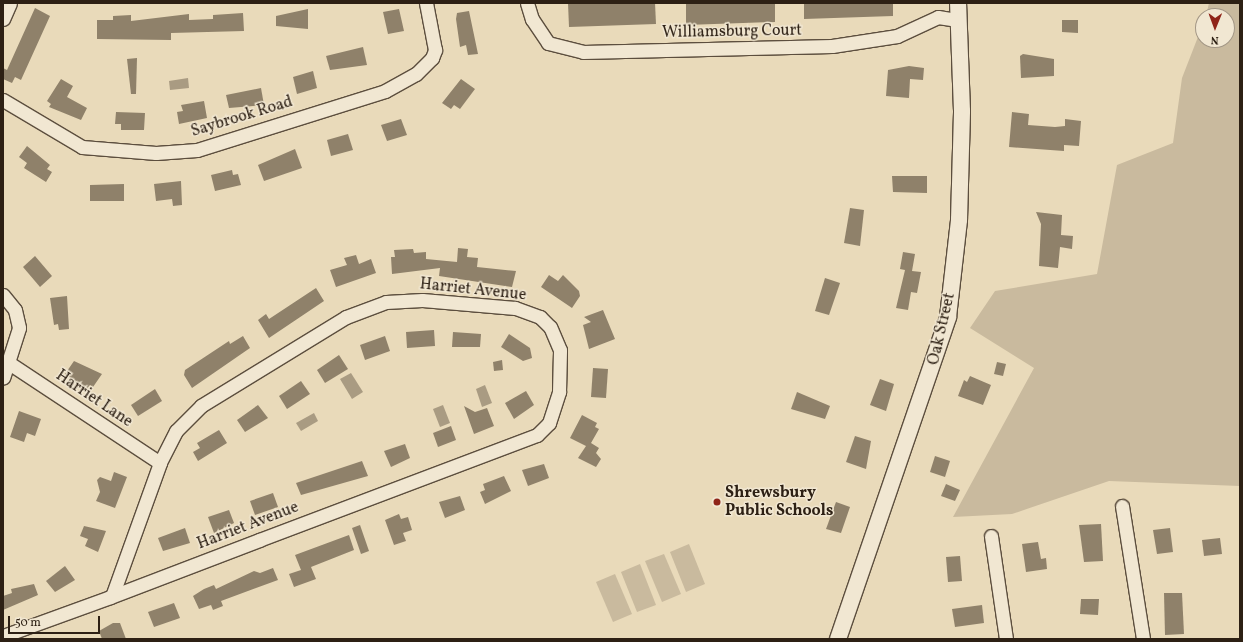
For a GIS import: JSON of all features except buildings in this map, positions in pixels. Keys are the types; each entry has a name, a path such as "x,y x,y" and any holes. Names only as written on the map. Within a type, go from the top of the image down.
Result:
{"street":[{"path":"3,19 10,3"},
{"name":"Saybrook Road","path":"3,100 82,147 156,153 197,150 384,91 416,74 432,58 435,50 426,3"},
{"name":"Williamsburg Court","path":"527,3 532,19 548,43 583,52 832,46 897,36 938,17 958,20"},
{"name":"Oak Street","path":"838,639 948,317 959,210 962,106 958,3"},
{"path":"3,295 19,320 10,364 3,378"},
{"name":"Harriet Avenue","path":"3,636 112,596 537,435 556,407 560,366 557,339 540,317 516,309 422,300 395,301 368,308 346,317 200,406 176,431 160,463 112,596"},
{"name":"Harriet Lane","path":"10,364 160,463"},
{"path":"1122,506 1143,639"},
{"path":"991,536 1006,639"}],"shaded area":[{"path":"1209,3 1240,3 1240,486 1109,481 1012,514 953,517 1034,368 970,328 995,291 1097,274 1117,165 1173,143 1182,78 1195,45 1195,48 1235,48 1235,8 1208,8"},
{"path":"188,78 189,88 170,90 169,81"},
{"path":"351,373 363,392 352,399 340,379"},
{"path":"485,385 492,403 482,407 476,389"},
{"path":"443,405 450,423 440,427 433,409"},
{"path":"314,413 318,421 301,431 296,423"},
{"path":"689,544 705,584 686,592 670,552"},
{"path":"664,554 681,594 662,602 645,561"},
{"path":"640,564 656,605 637,612 621,572"},
{"path":"615,574 632,614 613,622 596,582"}],"place":[{"name":"Shrewsbury Public Schools","path":"717,502"}]}
